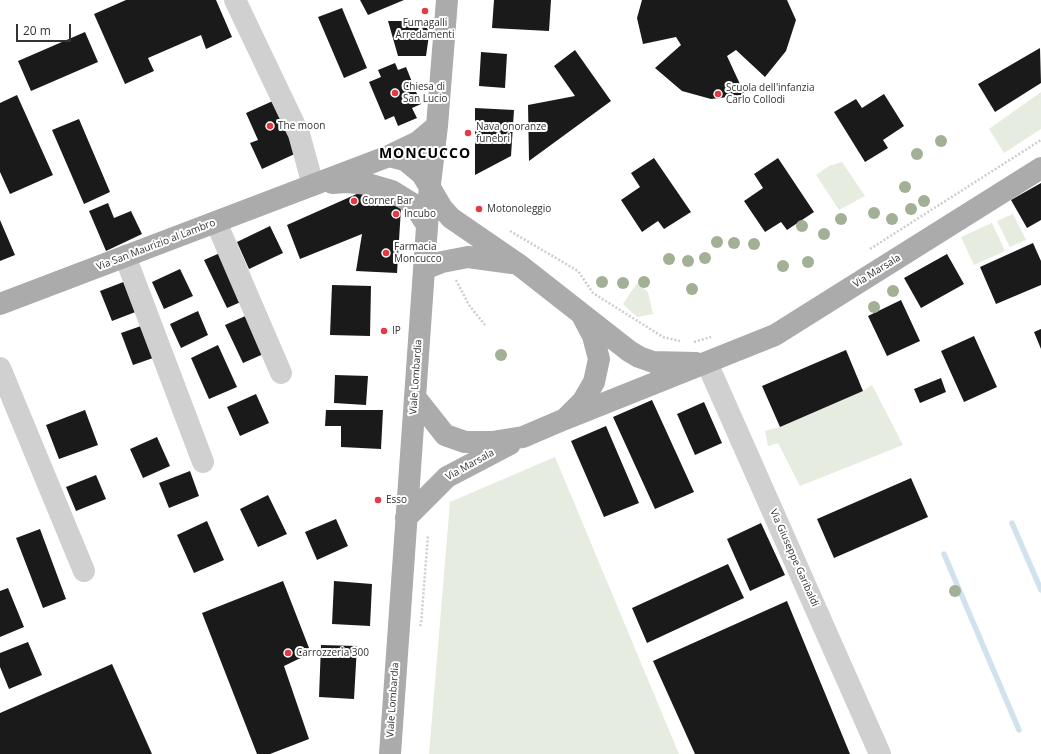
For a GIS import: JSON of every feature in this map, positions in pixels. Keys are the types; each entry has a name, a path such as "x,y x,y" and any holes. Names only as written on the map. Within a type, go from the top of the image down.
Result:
{"main road":[{"name":"Viale Lombardia","path":"390,754 415,397 433,265 427,225 447,0"},
{"name":"Via San Maurizio al Lambro","path":"0,304 389,156 418,142 437,126"},
{"path":"389,156 405,160 414,166 430,184"},
{"name":"Via Marsala","path":"406,518 446,477 523,437 775,335 1041,168"},
{"name":"Via San Maurizio al Lambro","path":"313,185 347,182 368,184 392,191 413,204 427,225"},
{"name":"Via San Maurizio al Lambro","path":"392,191 409,190 430,184"},
{"name":"Via Marsala","path":"430,184 442,208 451,218 518,264 639,358 653,362 707,363"},
{"name":"Via Marsala","path":"433,265 468,257 518,264"},
{"name":"Via Marsala","path":"565,419 583,401 594,382 599,359 593,336 581,313"},
{"name":"Via Marsala","path":"415,397 445,435 465,442 492,442 523,437"}],"street":[{"path":"235,0 299,134 313,185"},
{"path":"216,222 281,373"},
{"path":"125,256 203,462"},
{"name":"Via Giuseppe Garibaldi","path":"707,363 880,754"},
{"path":"0,368 84,571"}],"path":[{"path":"865,253 1041,140"},
{"path":"510,231 578,271 593,293 663,337 683,342"},
{"path":"433,265 450,268 469,304 485,325"},
{"path":"690,344 712,337"}],"shaded area":[{"path":"1041,92 1041,129 1004,153 989,129"},
{"path":"842,162 865,196 839,210 816,175 829,166"},
{"path":"1013,214 1026,240 1010,247 997,221"},
{"path":"992,223 1005,251 974,265 961,237"},
{"path":"637,283 648,292 653,314 637,317 623,304"},
{"path":"872,385 903,445 800,486 778,443 768,446 765,431 780,427 863,391"},
{"path":"555,457 679,754 429,754 450,502"}],"building":[{"path":"126,0 216,0 232,37 206,49 201,35 148,58 154,71 125,84 94,14"},
{"path":"360,0 404,0 368,15"},
{"path":"494,0 551,0 549,31 492,28"},
{"path":"642,0 787,0 796,20 786,51 765,77 736,50 727,56 745,95 711,99 682,91 655,68 681,45 676,37 643,44 637,18"},
{"path":"342,8 367,68 344,78 318,17"},
{"path":"388,21 431,21 426,56 398,56"},
{"path":"85,32 98,62 31,91 18,61"},
{"path":"1040,48 1041,83 995,112 978,84"},
{"path":"575,50 611,101 529,161 528,105 575,96 554,66"},
{"path":"481,52 507,54 505,88 479,86"},
{"name":"Chiesa di San Lucio","path":"395,63 398,70 406,67 421,104 412,108 417,118 398,126 394,116 385,120 369,82 381,77 378,70"},
{"path":"884,94 904,126 883,140 888,148 865,162 834,112 856,99 862,108"},
{"path":"17,95 53,175 10,194 0,172 0,103"},
{"name":"The moon","path":"275,100 299,152 262,169 250,143 258,140 246,113"},
{"path":"475,108 514,110 511,156 475,175"},
{"path":"79,119 110,192 84,204 52,130"},
{"path":"654,158 691,212 664,229 658,221 642,232 621,200 640,187 631,173"},
{"path":"778,158 814,212 787,230 781,222 765,232 744,201 763,188 754,174"},
{"path":"1041,183 1041,220 1027,228 1011,200"},
{"path":"359,193 401,208 397,273 356,271 362,234 300,259 287,225"},
{"path":"108,203 114,218 131,211 142,234 106,251 89,211"},
{"path":"0,220 15,255 0,261"},
{"path":"270,226 283,253 249,269 237,242"},
{"path":"1033,243 1041,261 1041,285 996,304 980,267"},
{"path":"220,253 243,301 227,308 204,260"},
{"path":"947,254 964,284 921,308 904,278"},
{"path":"180,269 193,296 164,309 152,282"},
{"path":"126,281 138,311 112,321 100,291"},
{"path":"332,285 371,286 370,336 330,335"},
{"path":"901,300 920,341 887,356 868,316"},
{"path":"198,311 208,335 181,348 170,324"},
{"path":"250,314 268,352 243,363 225,325"},
{"path":"141,326 153,358 133,365 121,333"},
{"path":"1041,329 1041,349 1034,332"},
{"path":"974,336 997,387 964,402 941,351"},
{"path":"218,345 237,387 209,399 191,358"},
{"path":"846,350 863,391 780,427 762,386"},
{"path":"335,375 368,376 366,405 334,403"},
{"path":"941,378 946,392 920,403 914,389"},
{"path":"256,394 269,423 240,436 227,407"},
{"path":"652,400 694,492 655,509 613,417"},
{"path":"704,402 722,443 695,455 677,414"},
{"path":"85,410 98,445 59,459 46,425"},
{"path":"326,410 383,410 381,449 341,447 341,426 325,426"},
{"path":"606,426 639,503 604,517 571,441"},
{"path":"157,437 170,466 143,478 130,449"},
{"path":"190,471 199,496 169,508 159,483"},
{"path":"96,475 106,499 76,511 66,487"},
{"path":"911,478 928,517 834,558 817,519"},
{"path":"268,495 287,534 258,547 240,509"},
{"path":"336,519 348,546 317,560 305,532"},
{"path":"207,521 224,560 194,573 177,535"},
{"path":"761,523 785,575 750,591 727,539"},
{"path":"40,529 66,599 43,608 16,538"},
{"path":"728,564 744,598 647,643 632,608"},
{"path":"283,581 311,653 284,666 309,739 270,754 257,754 202,613"},
{"path":"334,581 372,584 370,626 332,624"},
{"path":"8,588 24,627 0,637 0,591"},
{"path":"787,601 850,754 695,754 653,661"},
{"path":"28,642 42,675 9,689 0,667 0,653"},
{"path":"321,645 357,646 354,699 319,697"},
{"path":"112,664 152,754 0,754 0,713"}],"waterway":[{"path":"1012,523 1041,590"},
{"path":"944,554 1019,730"}],"place":[{"name":"Fumagalli Arredamenti","path":"425,11"},
{"name":"Chiesa di San Lucio","path":"395,93"},
{"name":"Scuola dell'infanzia Carlo Collodi","path":"718,94"},
{"name":"The moon","path":"270,126"},
{"name":"Nava onoranze funebri","path":"468,133"},
{"name":"Corner Bar","path":"354,201"},
{"name":"Motonoleggio","path":"479,209"},
{"name":"Incubo","path":"396,214"},
{"name":"Farmacia Moncucco","path":"386,253"},
{"name":"IP","path":"384,331"},
{"name":"Esso","path":"378,500"},
{"name":"Carrozzeria 300","path":"288,653"}],"district":[{"name":"MONCUCCO","path":"425,154"}]}
